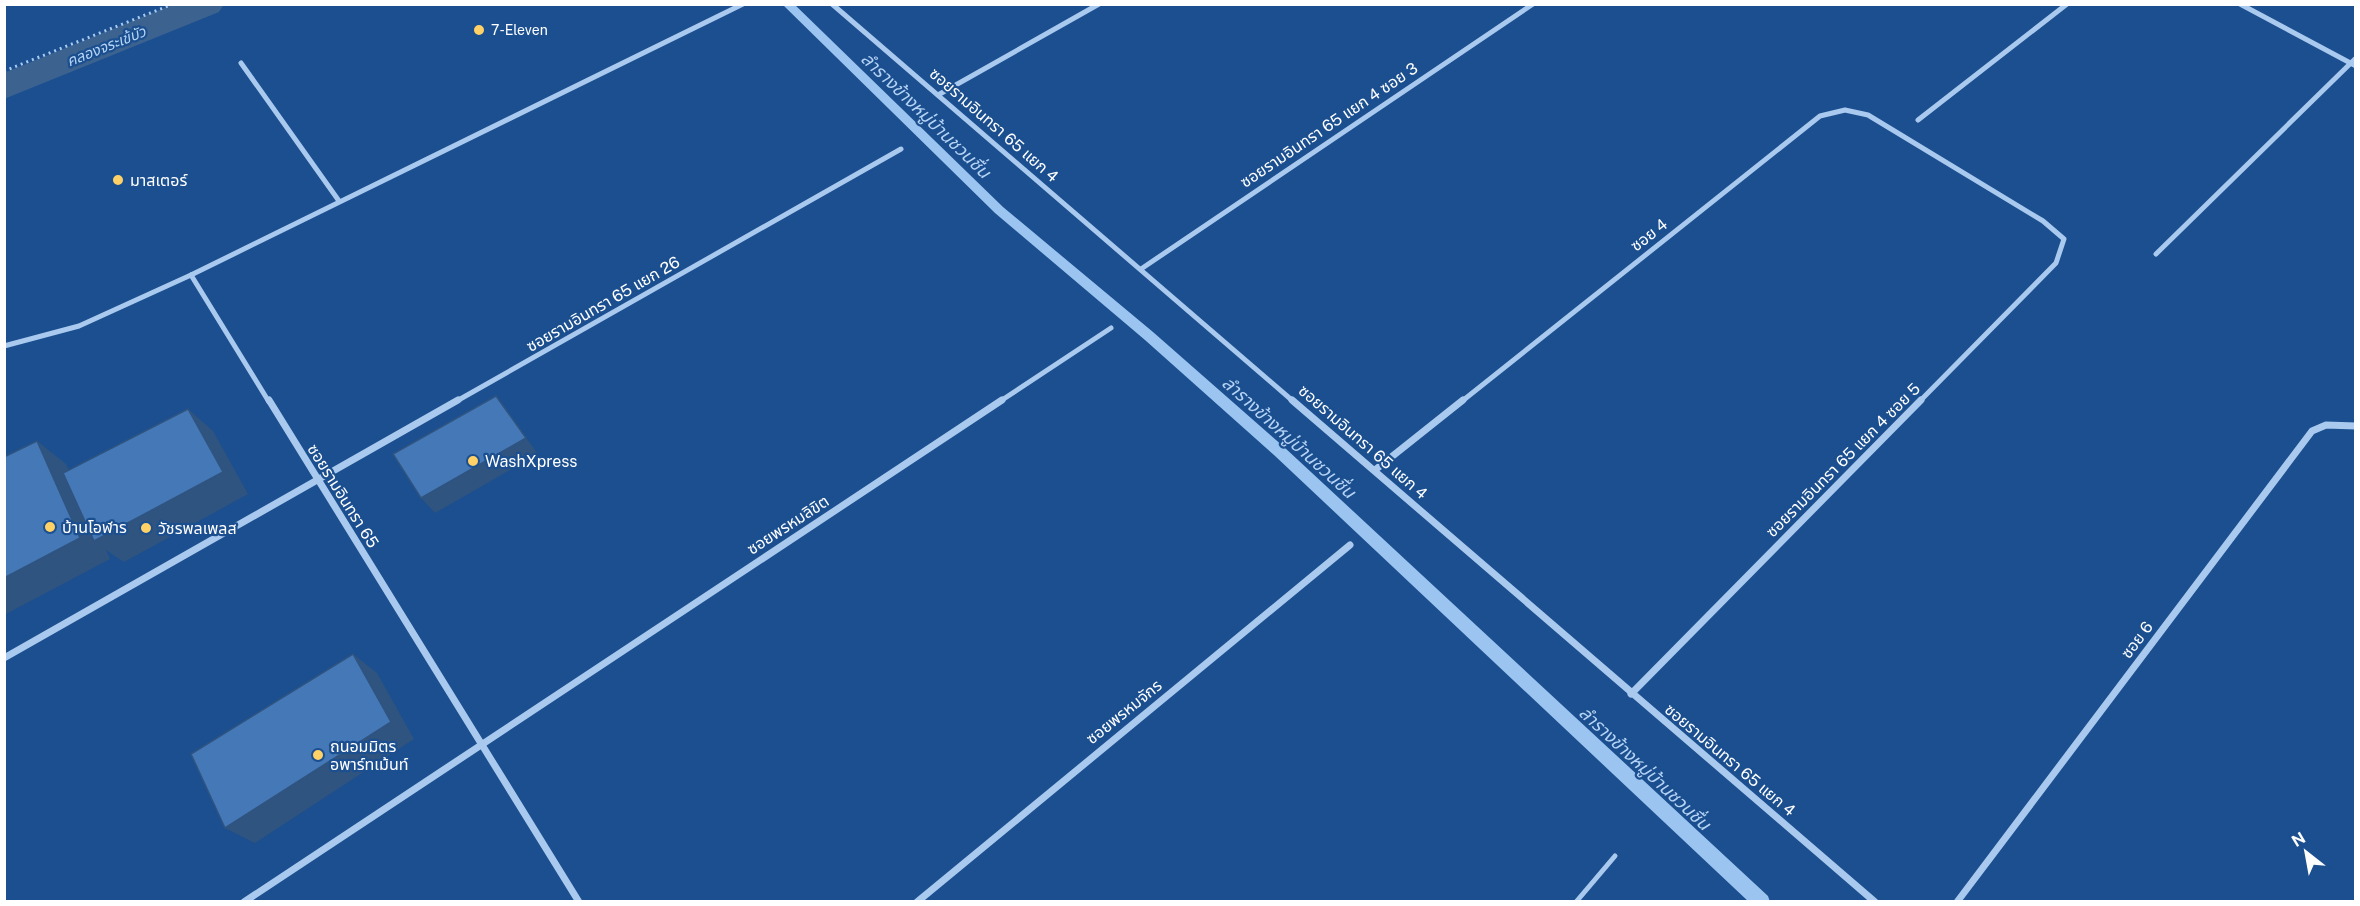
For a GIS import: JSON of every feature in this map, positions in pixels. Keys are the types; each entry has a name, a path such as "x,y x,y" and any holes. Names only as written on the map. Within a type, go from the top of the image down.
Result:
{"street":[{"path":"4,346 79,326 191,275 743,4"},
{"name":"ซอยรามอินทรา 65 แยก 4","path":"832,4 1875,902"},
{"path":"938,95 1099,4"},
{"name":"ซอยรามอินทรา 65 แยก 4 ซอย 3","path":"1141,269 1533,4"},
{"path":"1918,120 2067,4"},
{"path":"2240,4 2353,65"},
{"path":"2156,254 2353,65 2355,58"},
{"path":"241,63 339,201"},
{"name":"ซอย 4","path":"1375,470 1820,116 1845,110 1868,116 2043,220 2064,239"},
{"name":"ซอยรามอินทรา 65 แยก 26","path":"4,658 318,482 901,149"},
{"name":"ซอยรามอินทรา 65 แยก 4 ซอย 5","path":"1631,694 2056,263 2064,239"},
{"name":"ซอยรามอินทรา 65","path":"191,275 579,902"},
{"name":"ซอยพรหมลิขิต","path":"244,902 1111,328"},
{"name":"ซอย 6","path":"1957,902 2312,431 2326,425 2355,426"},
{"name":"ซอยพรหมจักร","path":"917,902 1350,545"}],"lane":[{"path":"1576,902 1615,856"}],"path":[{"path":"4,71 173,4"}],"building":[{"path":"496,396 526,438 421,498 393,454"},
{"path":"188,409 223,472 94,541 63,473"},
{"path":"37,441 80,538 4,578 4,457"},
{"path":"353,654 391,722 225,828 191,754"}],"waterway":[{"name":"คลองจระเข้บัว","path":"4,87 207,4"},
{"name":"ลำรางข้างหมู่บ้านชวนชื่น","path":"787,4 999,210 1149,336 1279,451 1762,902"}],"place":[{"name":"7-Eleven","path":"479,30"},
{"name":"มาสเตอร์","path":"118,180"},
{"name":"WashXpress","path":"473,461"},
{"name":"บ้านโอฬาร","path":"50,527"},
{"name":"วัชรพลเพลส","path":"146,528"},
{"name":"ถนอมมิตร อพาร์ทเม้นท์","path":"318,755"}]}
